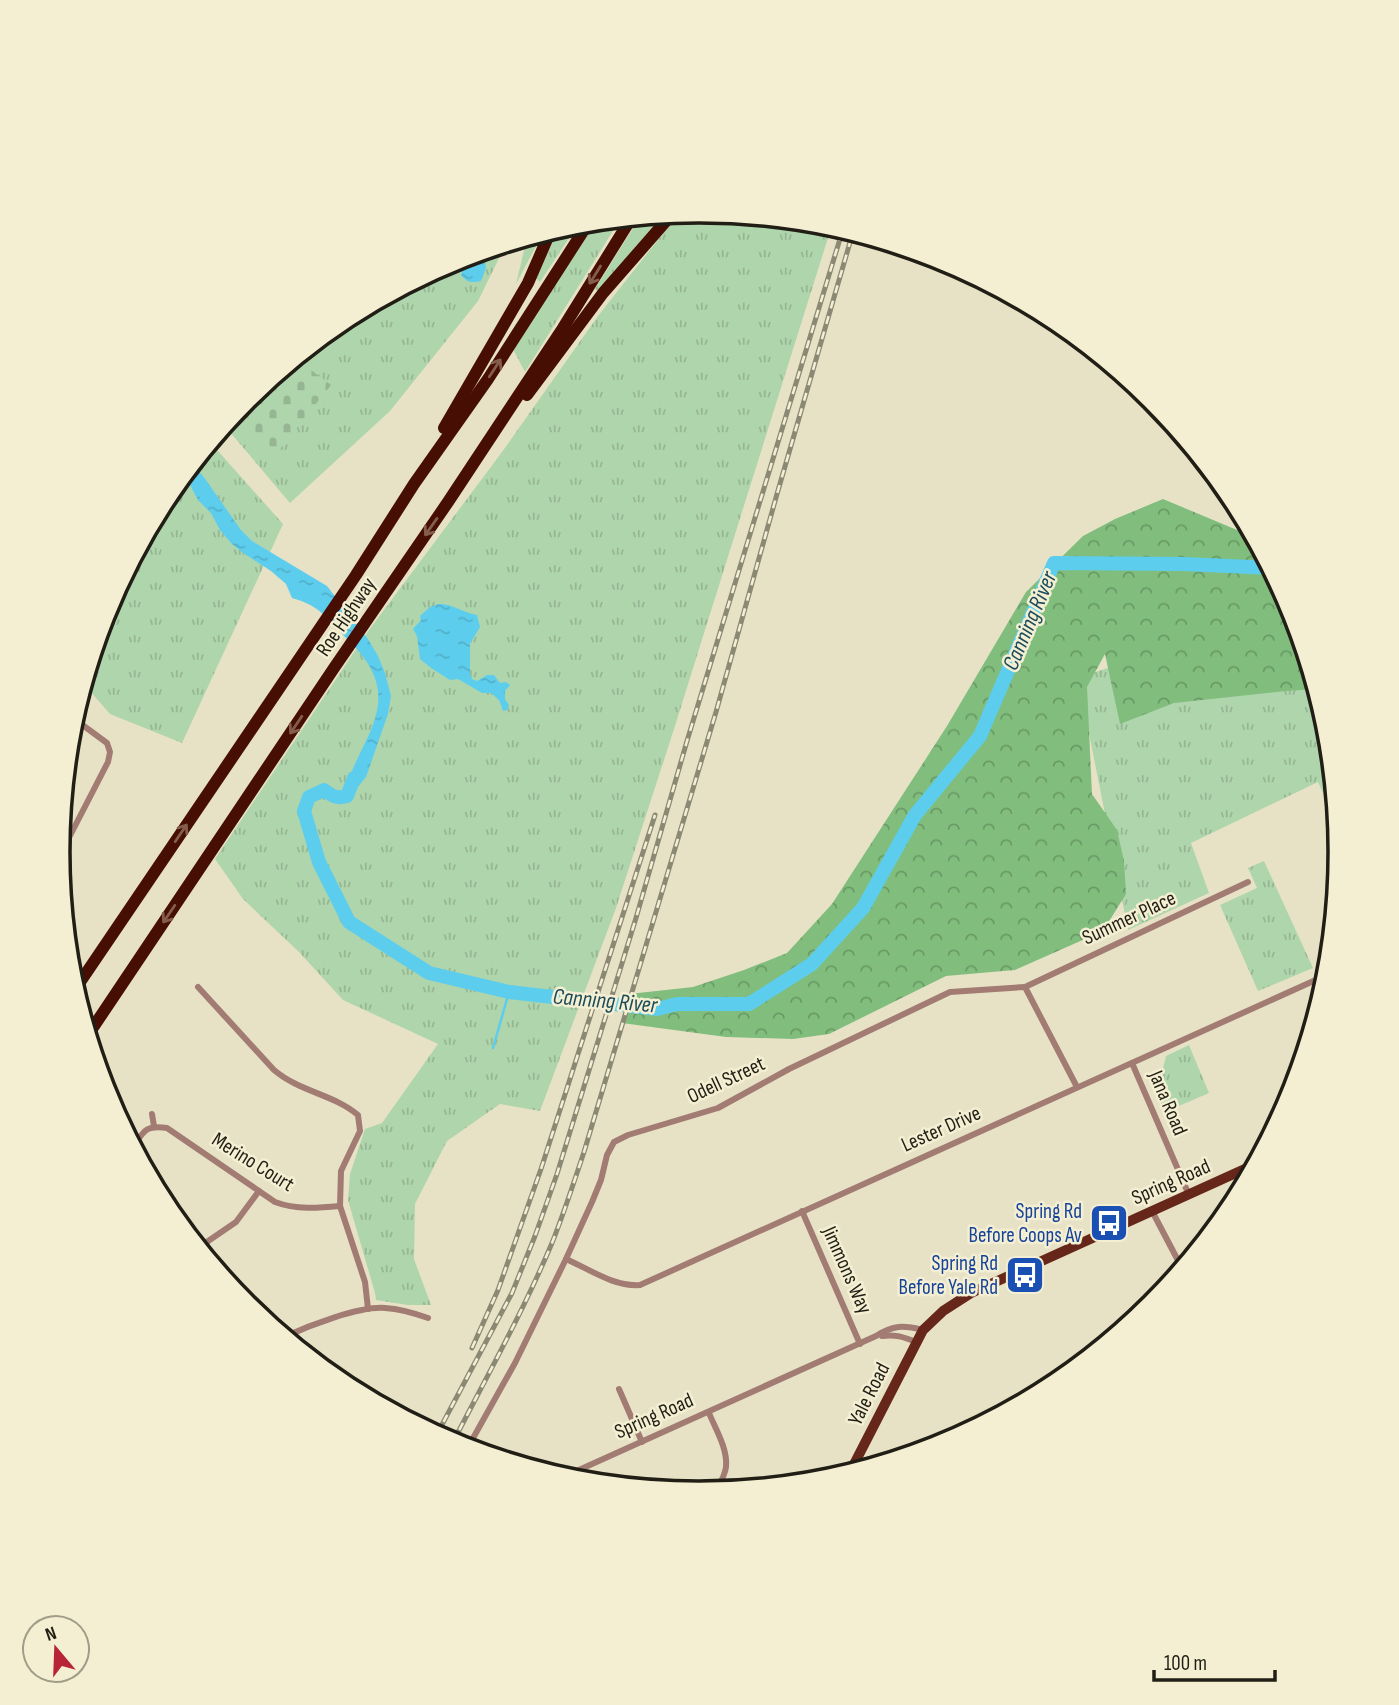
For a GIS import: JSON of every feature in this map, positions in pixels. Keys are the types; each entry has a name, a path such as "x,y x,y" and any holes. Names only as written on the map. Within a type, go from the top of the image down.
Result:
{"highway":[{"path":"448,502 603,293 664,224"},
{"name":"Roe Highway","path":"94,1026 448,502 626,227"},
{"name":"Roe Highway","path":"83,978 356,575 414,484 488,379 581,234"},
{"path":"414,484 428,455 528,283 546,242"}],"main road":[{"name":"Spring Road","path":"923,1330 939,1314 971,1293 1243,1170"},
{"name":"Yale Road","path":"855,1463 923,1330"}],"street":[{"path":"70,834 110,752 107,743 83,725"},
{"name":"Summer Place","path":"1025,988 1248,882"},
{"name":"Lester Drive","path":"566,1259 617,1283 628,1286 640,1284 1316,980"},
{"path":"198,987 285,1079 348,1106 358,1115 360,1131 341,1171 340,1206 365,1282 368,1309"},
{"path":"1025,988 1077,1087"},
{"name":"Odell Street","path":"472,1439 515,1363 566,1259 592,1202 614,1142 628,1135 718,1108 789,1069 950,992 1025,988"},
{"name":"Jana Road","path":"1132,1063 1189,1195"},
{"path":"139,1138 144,1130 154,1126 152,1114"},
{"name":"Merino Court","path":"154,1126 167,1128 275,1202 291,1207 340,1206"},
{"path":"206,1243 236,1222 259,1191"},
{"name":"Jimmons Way","path":"802,1211 860,1344"},
{"path":"1152,1211 1178,1261"},
{"path":"294,1334 319,1323 382,1307 409,1311 428,1318"},
{"name":"Spring Road","path":"578,1470 709,1413 888,1329 903,1326 923,1330"},
{"path":"876,1336 891,1334 916,1342"},
{"path":"619,1389 642,1442"},
{"path":"709,1413 725,1453 727,1466 721,1481"}],"green space":[{"path":"655,224 598,291 595,289 634,226"},
{"path":"671,224 741,224 828,236 616,908 540,1111 500,1104 447,1141 415,1204 414,1259 431,1305 376,1300 348,1200 350,1174 365,1129 382,1123 438,1044 343,1000 299,952 243,899 215,859 369,630 502,452 598,316"},
{"path":"614,228 525,372 513,349 587,233"},
{"path":"570,237 540,282 534,277 550,241"},
{"path":"537,244 516,284 525,248"},
{"path":"501,255 478,301 390,411 290,503 230,432 284,379 350,329 421,288"},
{"path":"303,364 331,385 275,455 239,424"},
{"path":"216,449 283,524 182,743 110,714 91,692 118,612 154,538"},
{"path":"1163,499 1241,532 1281,612 1308,690 1174,703 1120,724 1105,654 1087,687 1092,794 1117,830 1124,861 1126,894 1103,931 1015,970 946,976 829,1034 793,1039 726,1037 622,1023 629,994 693,987 787,953 832,904 947,726 1026,592 1083,536"},
{"path":"1251,620 1284,620 1308,690 1324,770 1327,802 1318,782 1191,843 1209,893 1128,930 1078,678"},
{"path":"1264,861 1313,968 1258,991 1220,905 1257,888 1248,868"},
{"path":"1189,1045 1209,1093 1165,1112 1149,1078 1163,1068 1166,1056"}],"water":[{"path":"485,261 486,268 481,281 468,281 461,275"},
{"path":"199,471 252,541 327,586 378,656 391,696 388,714 366,777 347,796 350,776 376,714 378,688 368,664 322,614 292,598 286,584 231,543 211,513 198,500 189,484"},
{"path":"438,604 477,615 480,627 470,644 470,674 472,679 477,681 487,675 494,675 500,683 506,682 510,685 505,691 505,699 509,705 507,710 503,711 499,700 491,693 482,693 458,679 450,680 420,659 417,636 413,629 421,620 420,616"}],"waterway":[{"name":"Canning River","path":"354,778 347,796 335,796 324,790 309,797 304,811 319,862 349,922 429,973 509,992 657,1009 677,1004 749,1004 812,964 863,908 915,815 980,736 1054,563 1261,567"},
{"path":"493,1048 509,992"}],"railway":[{"path":"441,1426 512,1293 557,1174 840,239"},
{"path":"458,1433 541,1269 584,1152 716,712 850,241"},
{"path":"472,1348 498,1290 541,1169 655,815"}],"place":[{"name":"Spring Rd Before Coops Av","path":"1109,1223"},
{"name":"Spring Rd Before Yale Rd","path":"1025,1275"}]}
